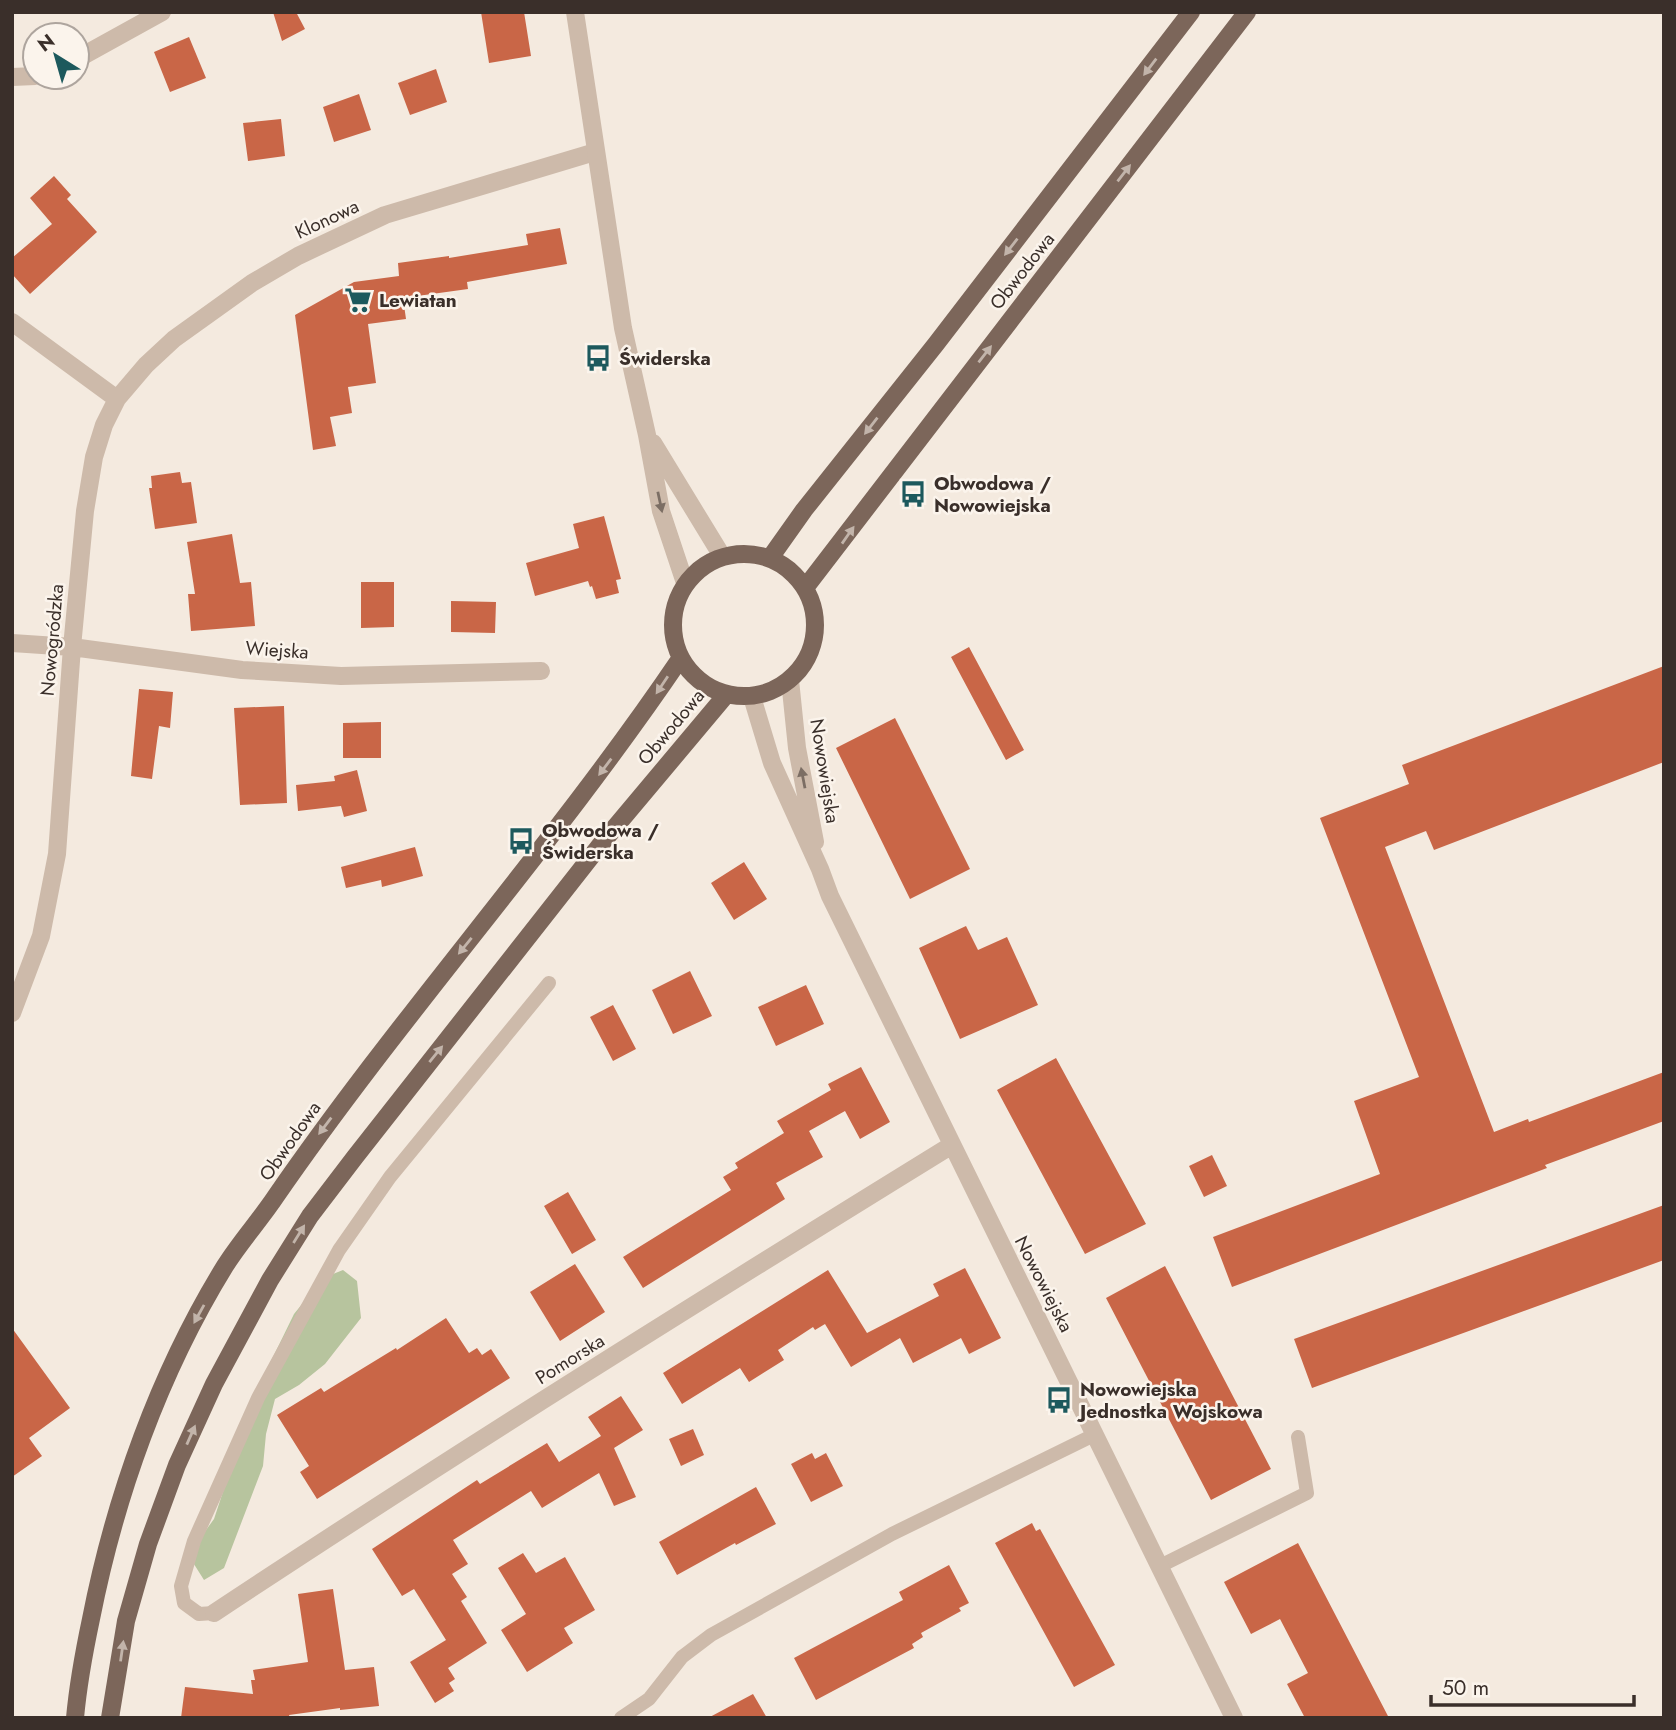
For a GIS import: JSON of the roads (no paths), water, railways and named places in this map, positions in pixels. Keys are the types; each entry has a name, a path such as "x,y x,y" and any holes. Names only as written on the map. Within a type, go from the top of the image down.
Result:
{"main road":[{"name":"Obwodowa","path":"770,558 804,510 936,345 1191,12"},
{"name":"Obwodowa","path":"685,583 676,601 672,621 673,640 680,659 699,682 726,695 752,697 772,691 790,680 806,661 815,637 815,612 806,589 1247,12"},
{"path":"685,583 702,567 722,556 746,553 770,558 790,570 806,589"},
{"name":"Obwodowa","path":"75,1718 85,1648 99,1580 122,1496 181,1347 225,1266 381,1051 618,749 680,659"},
{"name":"Obwodowa","path":"110,1718 126,1621 153,1531 177,1465 214,1384 270,1280 310,1216 355,1157 601,844 726,695"}],"street":[{"path":"91,51 162,12"},
{"path":"575,12 623,328 662,511 685,583"},
{"name":"Klonowa","path":"117,399 146,365 174,339 252,283 298,256 386,215 595,152"},
{"path":"12,322 117,399"},
{"name":"Nowogródzka","path":"12,1013 41,936 57,854 85,511 94,457 104,425 117,399"},
{"path":"647,435 722,556"},
{"name":"Wiejska","path":"12,643 72,647 242,670 341,676 541,671"},
{"name":"Nowowiejska","path":"790,680 797,748 820,869"},
{"name":"Nowowiejska","path":"752,697 772,762 830,896 1234,1718"},
{"name":"Pomorska","path":"214,1613 354,1520 951,1145"}],"lane":[{"path":"214,1613 199,1614 184,1603 181,1586 194,1541 258,1398 339,1250 390,1177 549,983"},
{"path":"621,1718 649,1699 682,1657 710,1635 892,1534 1096,1434"},
{"path":"1160,1566 1307,1493 1297,1437"}],"place":[{"name":"Lewiatan","path":"358,300"},
{"name":"Świderska","path":"598,358"},
{"name":"Obwodowa / Nowowiejska","path":"913,494"},
{"name":"Obwodowa / Świderska","path":"521,841"},
{"name":"Nowowiejska Jednostka Wojskowa","path":"1059,1400"}]}
